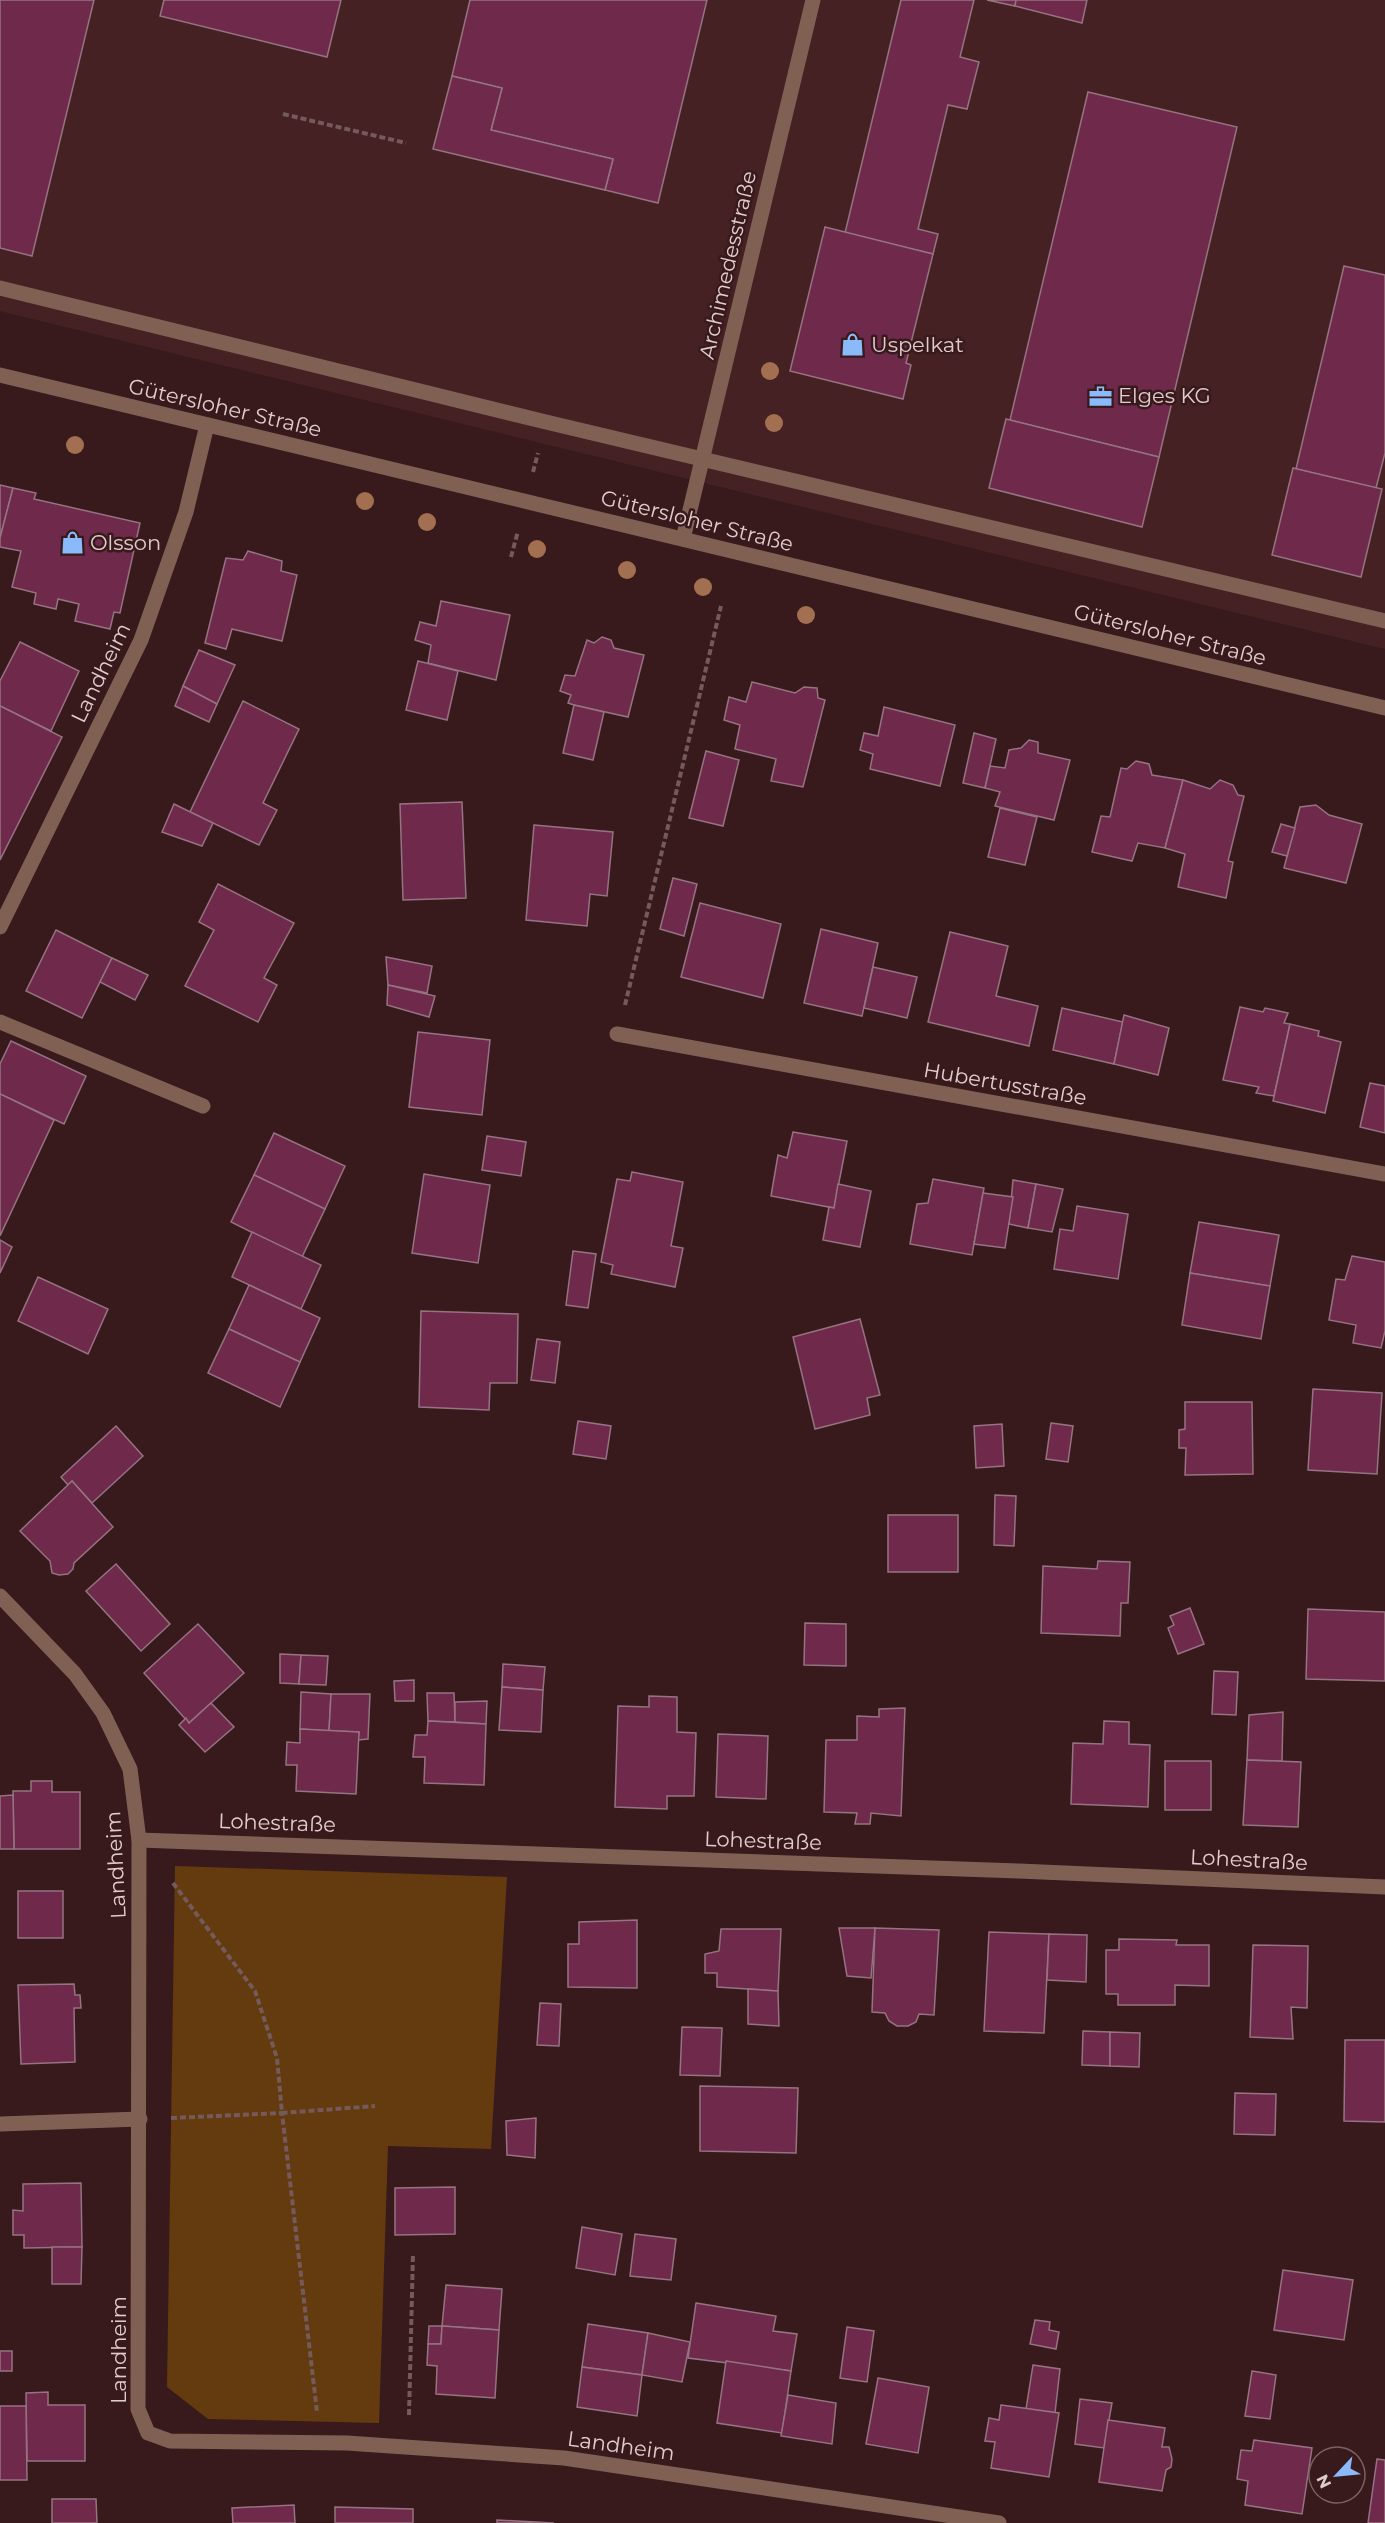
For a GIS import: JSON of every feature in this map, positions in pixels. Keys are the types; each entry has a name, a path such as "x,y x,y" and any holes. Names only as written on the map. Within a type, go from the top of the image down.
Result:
{"street":[{"name":"Archimedesstraße","path":"683,539 813,0"},
{"path":"0,288 703,459 1385,621"},
{"name":"Gütersloher Straße","path":"0,375 1384,705"},
{"name":"Landheim","path":"0,927 141,640 186,512 207,425"},
{"path":"0,1022 203,1106"},
{"name":"Hubertusstraße","path":"617,1034 1385,1174"},
{"name":"Landheim","path":"0,1596 75,1674 103,1713 130,1769 139,1840 138,2409 148,2433 170,2441 321,2443 564,2458 999,2523"},
{"name":"Lohestraße","path":"139,1840 993,1870 1385,1887"},
{"path":"0,2124 140,2120"}],"path":[{"path":"283,114 406,143"},
{"path":"617,1034 721,606"},
{"path":"139,1840 255,1991 277,2058 321,2443"},
{"path":"140,2120 375,2106"},
{"path":"408,2447 413,2254"}],"shaded area":[{"path":"0,0 1385,0 1385,649 0,311"},
{"path":"175,1866 507,1877 491,2149 388,2146 379,2423 208,2419 167,2387"}],"building":[{"path":"0,0 94,0 32,256 0,248"},
{"path":"164,0 341,0 327,57 160,16"},
{"path":"470,0 707,0 658,203 605,190 613,159 491,130 502,88 452,76"},
{"path":"901,0 974,0 960,57 979,62 967,109 948,105 918,229 938,234 933,254 845,233"},
{"path":"987,0 1016,0 1015,6"},
{"path":"1016,0 1087,0 1082,23 1015,6"},
{"path":"452,76 502,88 491,130 613,159 605,190 433,149"},
{"path":"1088,92 1237,127 1159,457 1010,420"},
{"path":"825,227 933,254 906,363 911,365 903,399 790,371"},
{"path":"1344,266 1385,275 1385,453 1376,488 1296,469"},
{"path":"1006,419 1159,457 1142,527 989,488"},
{"path":"1293,468 1382,489 1361,577 1272,555"},
{"path":"0,485 13,488 0,538"},
{"path":"13,488 36,493 34,499 140,523 120,613 114,612 110,629 75,621 79,604 58,599 56,609 34,604 36,593 12,587 21,551 0,547 0,538"},
{"path":"248,551 282,561 281,571 297,575 282,641 232,629 226,649 205,643 226,558 243,560"},
{"path":"441,601 510,615 496,680 428,663 431,645 415,640 420,622 436,626"},
{"path":"602,637 611,640 614,648 644,655 628,717 568,703 571,695 560,691 565,675 575,676 587,640 594,643"},
{"path":"20,642 79,671 51,731 0,706 0,681"},
{"path":"199,650 235,665 217,704 183,686"},
{"path":"418,661 458,671 447,720 406,710"},
{"path":"752,682 795,693 804,687 817,688 818,698 825,700 803,787 771,781 776,759 735,749 740,725 724,720 729,697 746,702"},
{"path":"183,686 217,704 209,722 175,706"},
{"path":"243,701 299,729 263,803 277,810 259,845 190,812"},
{"path":"574,705 604,712 593,760 563,753"},
{"path":"0,706 62,737 0,860"},
{"path":"884,707 955,725 940,786 870,769 873,754 860,750 864,733 878,736"},
{"path":"974,733 996,739 985,788 963,783"},
{"path":"1029,740 1038,742 1038,753 1070,760 1054,820 995,806 1000,792 985,788 990,766 1005,768 1009,750 1021,748"},
{"path":"706,751 739,760 723,826 689,818"},
{"path":"1136,761 1149,764 1152,775 1183,780 1165,848 1138,843 1132,861 1092,852 1101,816 1110,817 1121,768 1127,769"},
{"path":"1183,780 1210,789 1220,780 1233,785 1238,795 1244,796 1228,861 1233,862 1226,898 1178,887 1185,854 1165,848"},
{"path":"462,802 466,898 403,900 400,804"},
{"path":"174,804 213,823 202,846 162,832"},
{"path":"1316,805 1329,815 1362,824 1346,883 1284,868 1300,807"},
{"path":"1000,808 1037,817 1025,865 988,857"},
{"path":"1281,824 1295,828 1287,856 1272,852"},
{"path":"534,825 613,832 607,896 590,894 587,926 526,920"},
{"path":"673,878 697,884 684,936 660,929"},
{"path":"218,884 294,923 264,978 277,985 258,1022 185,986 214,930 199,922"},
{"path":"700,903 781,924 763,998 681,977"},
{"path":"821,929 878,943 862,1016 804,1003"},
{"path":"56,930 112,958 82,1018 26,991"},
{"path":"950,932 1008,946 996,996 1038,1006 1029,1046 928,1022"},
{"path":"386,957 432,966 427,993 388,985"},
{"path":"112,958 148,975 135,1000 100,982"},
{"path":"873,967 917,977 907,1018 864,1008"},
{"path":"388,985 435,996 429,1017 387,1005"},
{"path":"1240,1007 1263,1012 1265,1008 1288,1013 1284,1023 1290,1024 1274,1096 1256,1093 1259,1087 1223,1080"},
{"path":"1062,1008 1123,1022 1114,1064 1053,1050"},
{"path":"1124,1015 1169,1028 1158,1075 1114,1064"},
{"path":"1290,1024 1319,1031 1318,1036 1341,1042 1325,1113 1273,1101"},
{"path":"418,1032 490,1040 482,1115 409,1107"},
{"path":"11,1041 86,1076 64,1124 0,1094 0,1064"},
{"path":"1370,1083 1385,1086 1385,1133 1360,1127"},
{"path":"0,1094 54,1120 0,1236"},
{"path":"793,1132 847,1141 834,1208 771,1196 778,1155 787,1158"},
{"path":"274,1133 345,1166 325,1209 254,1175"},
{"path":"487,1136 526,1142 521,1176 482,1170"},
{"path":"632,1172 683,1182 671,1246 683,1248 675,1287 611,1274 613,1265 601,1262 617,1179 630,1181"},
{"path":"424,1174 490,1185 478,1263 412,1253"},
{"path":"254,1175 325,1209 302,1257 231,1222"},
{"path":"933,1179 984,1188 972,1255 910,1244 917,1204 928,1203"},
{"path":"1013,1180 1036,1184 1028,1228 1009,1224"},
{"path":"838,1184 871,1191 860,1247 823,1240 829,1207 834,1208"},
{"path":"1036,1184 1063,1189 1052,1232 1028,1228"},
{"path":"983,1193 1013,1197 1005,1248 974,1244"},
{"path":"1077,1206 1128,1214 1118,1279 1054,1269 1060,1229 1073,1231"},
{"path":"1199,1222 1279,1235 1270,1286 1190,1273"},
{"path":"252,1232 321,1265 301,1309 232,1277"},
{"path":"0,1240 12,1247 0,1273"},
{"path":"573,1251 596,1254 588,1308 566,1305"},
{"path":"1352,1256 1385,1262 1385,1331 1381,1348 1353,1343 1356,1325 1329,1320 1336,1279 1345,1280"},
{"path":"1190,1273 1270,1286 1261,1339 1182,1325"},
{"path":"38,1277 108,1309 88,1354 18,1321"},
{"path":"249,1285 320,1318 300,1362 229,1329"},
{"path":"421,1311 518,1314 517,1383 490,1383 489,1410 419,1407"},
{"path":"860,1319 880,1395 867,1398 870,1415 815,1429 793,1337"},
{"path":"229,1329 300,1362 280,1407 208,1373"},
{"path":"537,1339 560,1342 555,1383 531,1380"},
{"path":"1313,1389 1382,1393 1377,1474 1308,1470"},
{"path":"1185,1402 1252,1402 1253,1474 1185,1475 1186,1448 1179,1448 1179,1430 1185,1429"},
{"path":"578,1421 611,1426 606,1459 573,1454"},
{"path":"1051,1423 1073,1426 1068,1462 1046,1459"},
{"path":"1002,1424 1004,1466 976,1468 974,1426"},
{"path":"116,1426 143,1456 92,1503 72,1481 68,1485 61,1477"},
{"path":"72,1481 113,1527 74,1563 73,1569 68,1574 59,1575 52,1573 50,1561 20,1531"},
{"path":"995,1495 1016,1496 1014,1546 994,1545"},
{"path":"888,1515 958,1515 958,1572 888,1572"},
{"path":"1098,1561 1130,1562 1128,1603 1121,1603 1120,1636 1041,1633 1043,1566 1097,1569"},
{"path":"116,1564 170,1624 141,1651 86,1591"},
{"path":"1190,1608 1204,1644 1178,1654 1168,1628 1174,1625 1170,1616"},
{"path":"1308,1609 1385,1612 1385,1681 1306,1679"},
{"path":"805,1623 846,1624 846,1666 804,1665"},
{"path":"198,1624 244,1673 189,1723 144,1673"},
{"path":"280,1654 301,1655 299,1684 280,1683"},
{"path":"301,1655 328,1656 326,1685 299,1684"},
{"path":"503,1664 545,1667 543,1690 502,1687"},
{"path":"1214,1671 1238,1672 1236,1715 1212,1714"},
{"path":"414,1680 414,1701 395,1701 394,1681"},
{"path":"502,1687 543,1690 541,1732 499,1730"},
{"path":"301,1692 331,1694 329,1731 300,1729"},
{"path":"427,1693 454,1693 455,1722 428,1721"},
{"path":"331,1694 370,1694 368,1739 358,1740 359,1732 329,1731"},
{"path":"649,1696 677,1697 677,1732 696,1733 694,1796 667,1796 667,1809 615,1807 618,1706 649,1707"},
{"path":"487,1701 486,1724 455,1722 455,1702"},
{"path":"211,1703 234,1727 205,1752 179,1725 186,1718 189,1723"},
{"path":"905,1708 901,1816 871,1813 870,1824 855,1824 857,1813 824,1812 826,1740 857,1740 857,1716 879,1717 879,1709"},
{"path":"1283,1712 1282,1761 1247,1760 1249,1715"},
{"path":"428,1721 486,1724 484,1785 424,1783 425,1757 413,1757 415,1735 427,1735"},
{"path":"1104,1721 1129,1722 1129,1744 1150,1745 1148,1807 1071,1804 1073,1743 1103,1744"},
{"path":"300,1729 359,1732 356,1794 296,1791 297,1765 286,1765 287,1742 300,1743"},
{"path":"718,1734 768,1736 766,1799 716,1797"},
{"path":"1247,1760 1301,1762 1298,1827 1243,1825"},
{"path":"1165,1761 1211,1761 1211,1810 1165,1810"},
{"path":"31,1781 52,1781 52,1792 80,1792 80,1849 14,1849 13,1791 31,1791"},
{"path":"13,1795 14,1849 0,1849 0,1796"},
{"path":"18,1891 63,1891 63,1938 18,1938"},
{"path":"637,1920 637,1988 568,1987 568,1944 579,1944 579,1922"},
{"path":"839,1928 875,1928 871,1978 847,1976"},
{"path":"875,1928 939,1930 934,2015 919,2014 916,2022 908,2026 897,2026 889,2021 885,2013 872,2012"},
{"path":"721,1929 781,1929 778,1991 717,1987 717,1973 705,1973 705,1954 719,1951"},
{"path":"989,1932 1049,1934 1044,2033 984,2031"},
{"path":"1049,1934 1087,1935 1086,1982 1047,1980"},
{"path":"1119,1939 1177,1940 1176,1945 1209,1945 1209,1986 1175,1985 1175,2005 1118,2005 1118,1994 1106,1994 1106,1950 1119,1950"},
{"path":"1253,1945 1308,1946 1307,2008 1291,2007 1293,2039 1250,2037"},
{"path":"74,1984 75,1995 80,1995 81,2008 74,2008 75,2062 21,2064 18,1985"},
{"path":"748,1989 778,1991 779,2026 748,2024"},
{"path":"540,2003 561,2004 559,2046 537,2045"},
{"path":"682,2027 722,2028 720,2076 680,2075"},
{"path":"1083,2031 1110,2032 1110,2066 1082,2065"},
{"path":"1110,2032 1140,2033 1139,2067 1110,2066"},
{"path":"1345,2040 1385,2040 1385,2122 1344,2121"},
{"path":"700,2086 798,2088 796,2153 700,2151"},
{"path":"1235,2093 1276,2094 1275,2135 1234,2134"},
{"path":"536,2118 535,2158 507,2155 506,2121"},
{"path":"81,2183 82,2247 24,2248 24,2235 13,2235 13,2210 23,2211 23,2184"},
{"path":"455,2187 455,2234 395,2235 395,2188"},
{"path":"582,2227 622,2234 615,2275 576,2268"},
{"path":"635,2234 676,2239 671,2280 630,2276"},
{"path":"52,2247 82,2247 81,2284 52,2284"},
{"path":"1283,2270 1353,2280 1344,2340 1274,2330"},
{"path":"446,2285 502,2289 499,2330 442,2326"},
{"path":"696,2303 776,2316 773,2331 797,2334 791,2371 688,2358"},
{"path":"1035,2320 1050,2322 1049,2330 1059,2332 1056,2349 1030,2344"},
{"path":"588,2324 648,2333 642,2375 582,2367"},
{"path":"429,2326 442,2326 441,2344 428,2344"},
{"path":"442,2326 499,2330 495,2398 436,2394 437,2366 427,2365 428,2344 441,2344"},
{"path":"847,2327 874,2331 867,2382 840,2378"},
{"path":"648,2333 690,2342 682,2382 642,2375"},
{"path":"0,2351 12,2351 12,2371 0,2371"},
{"path":"726,2361 791,2371 782,2433 717,2423"},
{"path":"1033,2365 1060,2369 1055,2413 1026,2409"},
{"path":"582,2367 642,2375 637,2416 577,2407"},
{"path":"1252,2371 1276,2375 1270,2419 1245,2416"},
{"path":"878,2378 929,2387 918,2453 866,2444"},
{"path":"48,2392 48,2405 85,2405 85,2461 27,2461 26,2393"},
{"path":"788,2395 836,2403 832,2444 781,2436"},
{"path":"1080,2399 1112,2403 1104,2448 1075,2444"},
{"path":"1001,2405 1059,2413 1049,2477 991,2468 995,2442 985,2441 989,2418 999,2420"},
{"path":"0,2406 26,2406 27,2480 0,2480"},
{"path":"1108,2420 1165,2428 1162,2447 1169,2447 1172,2459 1171,2467 1166,2470 1162,2491 1099,2482"},
{"path":"1254,2440 1307,2447 1307,2481 1302,2514 1245,2505 1248,2481 1237,2479 1241,2450 1252,2451"},
{"path":"1377,2459 1385,2460 1385,2523 1368,2523"},
{"path":"52,2499 96,2499 97,2523 52,2523"},
{"path":"294,2505 295,2523 233,2523 232,2508"},
{"path":"335,2507 413,2509 413,2523 335,2523"},
{"path":"497,2520 554,2523 497,2523"}],"place":[{"name":"Uspelkat","path":"853,345"},
{"name":"Elges KG","path":"1100,396"},
{"name":"Olsson","path":"72,543"}]}
